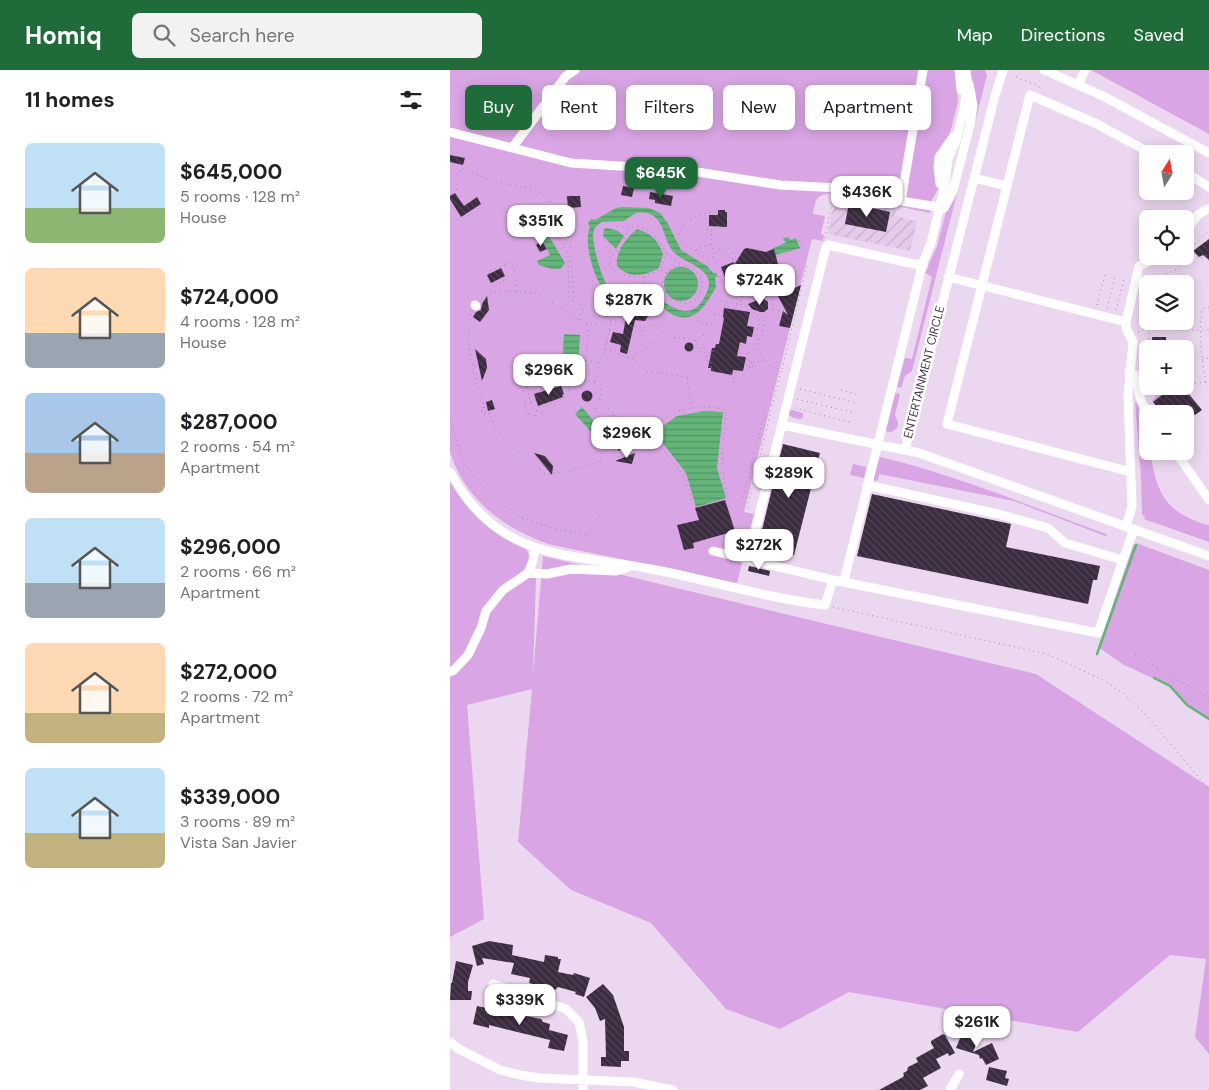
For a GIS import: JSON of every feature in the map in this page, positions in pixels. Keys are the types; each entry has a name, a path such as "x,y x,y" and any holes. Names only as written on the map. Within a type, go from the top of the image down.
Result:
{"street":[{"path":"512,148 566,76 575,70"},
{"path":"901,201 923,70"},
{"name":"ENTERTAINMENT CIRCLE","path":"1003,70 999,79 905,450 950,463 1209,556"},
{"path":"1044,70 1078,85 1209,153"},
{"path":"1078,85 1085,70"},
{"path":"942,208 938,163 940,154 952,138 959,111 964,71"},
{"path":"844,581 923,266 936,244 942,208 950,185 951,162 962,137 969,102 964,71"},
{"path":"1131,472 947,424 1030,95 1097,124 1139,147"},
{"path":"450,132 571,163 685,170 780,185 839,188 942,208"},
{"path":"974,178 1006,186"},
{"path":"1194,178 1209,187"},
{"path":"1194,220 1197,215 1209,209"},
{"path":"748,560 826,247 828,245 923,266"},
{"path":"713,551 833,580 1098,633 1123,560 1130,528 1132,506 1128,407 1129,371 1133,342 1126,328 1126,322 1139,266 1141,265"},
{"path":"948,277 1126,322"},
{"path":"1129,371 1135,375 1143,405"},
{"path":"782,425 905,450"},
{"path":"1181,460 1209,500"},
{"path":"450,472 473,507 484,517 504,533 535,548 634,566 786,600 825,605 833,580"},
{"path":"867,485 998,514 1048,528 1065,544 1123,560"},
{"path":"450,672 468,655 481,628 486,612 497,597 503,590 528,573 533,561 535,548"},
{"path":"528,573 547,574 571,569 616,571 634,566"},
{"path":"493,984 566,1009 579,1022 583,1041 583,1090"},
{"path":"450,1042 457,1048 500,1070 539,1078 647,1084 673,1090"},
{"path":"950,1090 959,1074"}],"path":[{"path":"1016,76 1040,86 1038,91"},
{"path":"457,190 456,178 462,168 492,181 533,189 547,197 557,210 556,232 568,254 569,297 574,303 583,306 596,306"},
{"path":"824,244 834,194"},
{"path":"567,198 565,227 570,239 574,303"},
{"path":"713,257 704,257 697,253 696,250 688,248 683,243 680,234 681,228 686,222 700,215 717,212 717,215"},
{"path":"594,292 599,292 614,302 624,302 624,290 644,284 662,288 669,298 684,304 696,299 700,293 702,284 697,272 673,260 666,253 658,238 639,226 617,227"},
{"path":"721,226 706,227 706,229 712,230 711,245 714,253 713,257 720,266 729,292"},
{"path":"611,258 617,252 632,227"},
{"path":"1194,243 1209,231"},
{"path":"759,285 759,273 775,258 802,248 799,239"},
{"path":"725,243 718,247 722,253 730,247 728,247 740,263 744,274 752,276 752,278 744,278 738,264 731,258 737,265 744,286 740,305"},
{"path":"696,250 698,247 711,245"},
{"path":"606,247 611,258 610,266 613,272 644,277 661,269 666,253"},
{"path":"1194,255 1199,259 1209,254"},
{"path":"489,274 488,272 500,266 508,263 513,265 517,292"},
{"path":"662,288 666,273 673,267 681,264"},
{"path":"747,508 807,265"},
{"path":"1163,275 1178,269 1180,265"},
{"path":"683,288 678,284 680,280 683,280 688,267"},
{"path":"661,269 671,276"},
{"path":"680,270 693,276 694,285 688,297 680,299 667,291 666,287 671,276 680,270"},
{"path":"716,273 718,273 720,279"},
{"path":"1097,306 1105,275"},
{"path":"596,277 592,279 596,306 611,321"},
{"path":"644,277 644,284"},
{"path":"716,277 718,280 725,281"},
{"path":"1107,309 1115,277"},
{"path":"493,282 495,286 504,282 502,278"},
{"path":"1124,279 1116,311 1128,310"},
{"path":"680,299 685,284 683,280"},
{"path":"758,341 762,335 765,317 772,309 773,304 769,295 768,284"},
{"path":"486,414 470,352 470,326 472,311 493,292 539,294 588,325 611,321 642,328 653,324 665,336"},
{"path":"755,301 758,297 766,298 767,296 760,295 753,299 756,294 764,293 769,295"},
{"path":"669,298 672,295"},
{"path":"721,301 747,307 754,315 765,317"},
{"path":"690,303 696,320 699,323 712,325"},
{"path":"714,314 720,315 725,306 736,308 737,304"},
{"path":"580,320 583,306"},
{"path":"1206,382 1199,329 1202,309 1209,306"},
{"path":"772,309 784,312"},
{"path":"659,328 669,312"},
{"path":"760,317 756,334 758,350 770,367 781,370"},
{"path":"595,383 611,321"},
{"path":"585,381 588,325"},
{"path":"642,328 642,334 652,344"},
{"path":"1194,329 1209,330"},
{"path":"1138,332 1146,330"},
{"path":"1149,330 1149,340"},
{"path":"608,331 612,332 612,336"},
{"path":"695,341 702,335 710,336"},
{"path":"632,358 665,336 691,338 698,345 698,351 706,353"},
{"path":"606,342 609,343 611,339"},
{"path":"605,349 616,351 620,356 632,358 646,371 687,377 695,375 702,370 703,366"},
{"path":"706,357 708,353 712,353 715,350"},
{"path":"758,350 751,350 748,354 746,368 749,369 750,360 752,361 750,368 752,369 754,361 760,362 764,360"},
{"path":"741,353 748,354"},
{"path":"706,357 713,358"},
{"path":"706,357 707,362 711,362 710,366 712,366"},
{"path":"1202,360 1209,358"},
{"path":"586,361 599,362"},
{"path":"474,366 478,365"},
{"path":"733,383 736,368"},
{"path":"729,374 734,377"},
{"path":"687,377 692,408"},
{"path":"525,387 536,393 558,385 576,386 585,381 595,383 601,390 600,401 594,411 609,427"},
{"path":"529,382 522,394 528,414 541,419"},
{"path":"1194,383 1209,382"},
{"path":"534,385 528,394 533,409 543,413"},
{"path":"535,417 540,405 544,406 568,396 568,386"},
{"path":"796,388 857,404"},
{"path":"841,390 859,395"},
{"path":"794,398 855,413"},
{"path":"525,404 536,400"},
{"path":"600,401 614,414 627,421 643,425 684,476 691,500"},
{"path":"487,406 481,408 483,414 492,413 496,431 512,446 531,459 543,473 549,474 581,468 600,461 614,414"},
{"path":"791,407 853,423"},
{"path":"648,431 672,414 692,408 716,408 726,411 722,452 724,483 728,497"},
{"path":"743,497 765,413"},
{"path":"450,421 466,466 491,496 522,518 584,535 590,533 604,507"},
{"path":"625,433 627,421"},
{"path":"625,433 630,434 635,448 630,456 622,458 613,451 611,442 616,434 625,433"},
{"path":"540,468 544,465"},
{"path":"738,530 742,540 752,542"},
{"path":"825,605 1047,654 1105,681 1123,693 1149,718 1209,790"},
{"path":"1135,655 1209,698"}],"shaded area":[{"path":"450,70 956,70 958,102 946,142 938,189 932,200 930,213 834,193 820,196 816,200 813,214 825,216 821,234 824,235 823,241 812,239 744,512 754,514 749,533 747,533 746,538 748,539 737,583 548,544 532,538 502,521 476,498 456,469 450,452"},
{"path":"970,70 985,70 987,75 912,371 905,376 901,388 897,387 905,358 912,359 932,277 925,273 937,246 946,212 954,200 976,110 976,96"},
{"path":"1091,70 1209,70 1209,134"},
{"path":"847,200 896,210 895,216 917,221 910,251 828,234 834,203 844,206"},
{"path":"616,208 649,208 660,213 667,222 681,250 717,274 717,277 715,277 716,287 705,305 695,314 689,317 681,317 672,314 650,299 637,297 618,300 610,297 604,290 593,268 590,256 588,235 590,227 588,223 591,219 595,220","holes":["636,213 645,213 657,219 672,250 707,276 709,282 708,289 699,305 692,310 678,310 651,293 641,290 618,294 610,290 606,283 595,250 593,235 597,225 602,222 624,221"]},
{"path":"608,228 618,231 624,236 616,249 603,236 604,229"},
{"path":"637,229 653,238 663,254 659,268 637,275 622,270 617,266 617,261 622,245"},
{"path":"549,236 565,263 560,269 539,265 537,261 550,255 543,240"},
{"path":"788,237 791,240 796,238 800,248 768,257 766,252 786,242 783,238"},
{"path":"681,267 693,272 698,284 693,296 681,301 669,296 664,284 669,272"},
{"path":"564,334 580,335 578,369 562,368"},
{"path":"895,393 900,394 895,415 898,427 891,432 885,431"},
{"path":"1155,395 1162,395 1153,402 1156,397"},
{"path":"1137,401 1139,408 1139,451 1135,402"},
{"path":"582,407 599,427 592,433 575,414"},
{"path":"704,411 723,412 717,468 726,498 696,507 686,473 654,432 677,416"},
{"path":"789,411 803,413 803,418 798,419 790,416"},
{"path":"879,455 880,457 909,464 994,492 1106,534 1108,537 1014,501 879,474 878,480 875,481 873,478"},
{"path":"1140,460 1152,460 1154,472 1164,498 1170,505 1187,517 1209,525 1209,542 1144,519 1145,516 1142,515"},
{"path":"853,464 866,467 864,478 850,475"},
{"path":"450,480 460,497 479,519 495,532 527,550 536,577 533,675 543,556 1036,674 1209,787 1209,1054 1195,1037 1206,959 1170,955 1078,1032 849,992 780,1029 726,1009 651,923 571,890 518,842 532,689 467,705 484,919 450,937"},
{"path":"1136,543 1209,570 1209,719 1187,705 1170,686 1124,665 1098,647 1133,546"}],"building":[{"path":"450,155 465,158 463,165 450,162"},
{"path":"623,186 634,188 632,197 621,195"},
{"path":"650,192 673,196 671,206 655,203 655,200 649,199"},
{"path":"455,193 464,206 477,197 481,204 461,217 450,199 450,196"},
{"path":"567,196 580,196 581,207 568,208"},
{"path":"849,203 890,212 886,232 845,224"},
{"path":"718,210 725,210 727,212 727,227 709,226 709,215 718,215"},
{"path":"1209,239 1209,260 1203,255 1199,257 1194,250"},
{"path":"542,241 547,249 540,252 536,245"},
{"path":"744,249 766,252 774,249 779,268 770,275 760,266 753,273 740,271 725,277 721,267 734,262 734,265"},
{"path":"501,268 505,276 491,283 487,275"},
{"path":"801,285 790,328 779,326 783,311 788,315 778,296"},
{"path":"487,296 489,310 480,322 473,317 476,312 481,310"},
{"path":"760,299 768,302 768,309 764,312 752,309 748,304"},
{"path":"638,306 643,306 647,309 648,316 645,321 635,320 627,354 620,352 621,345 610,342 613,332 623,334 626,317 616,315 618,308 633,310"},
{"path":"724,308 750,312 747,326 754,327 752,337 747,336 746,344 740,342 737,356 746,357 743,371 733,370 732,375 711,371 711,368 708,368 712,348 719,344"},
{"path":"1152,337 1166,337 1166,340 1152,340"},
{"path":"689,343 693,347 689,351 685,347"},
{"path":"475,349 486,359 487,368 482,381"},
{"path":"561,371 576,372 576,381 561,380"},
{"path":"561,386 564,394 562,395 563,397 538,406 534,394"},
{"path":"585,391 589,391 592,396 591,400 585,401 582,398 582,394"},
{"path":"1162,395 1190,395 1202,410 1195,415 1194,405 1156,405 1153,402"},
{"path":"492,400 495,409 488,411 486,402"},
{"path":"610,427 632,429 633,442 618,451"},
{"path":"783,444 820,453 794,555 758,546"},
{"path":"534,453 545,456 553,466 552,475"},
{"path":"635,453 632,464 615,461"},
{"path":"872,494 1011,524 1006,547 1100,566 1097,580 1093,580 1088,604 857,556"},
{"path":"725,500 735,531 693,543 694,548 684,550 677,525 699,520 695,508"},
{"path":"749,566 770,571 769,576 748,571"},
{"path":"489,941 513,945 512,955 544,962 545,955 558,957 558,959 561,959 558,972 573,975 574,973 590,978 584,997 575,994 576,992 558,987 555,990 529,983 530,978 511,974 514,963 482,958 484,964 477,966 472,946"},
{"path":"456,961 473,965 468,982 468,991 472,991 471,1000 450,1000 451,983"},
{"path":"603,984 613,995 624,1027 624,1051 629,1051 629,1061 621,1061 621,1067 601,1066 601,1057 606,1057 605,1019 600,1021 595,1008 586,997"},
{"path":"477,1006 541,1019 543,1022 550,1024 549,1030 568,1035 564,1051 548,1048 550,1040 489,1025 489,1028 473,1024"},
{"path":"963,1031 979,1037 973,1052 992,1043 999,1059 986,1065 979,1055 956,1048"},
{"path":"943,1034 955,1053 949,1056 948,1053 936,1059 941,1068 923,1078 928,1086 920,1090 879,1090 903,1077 903,1073 907,1071 908,1067 918,1062 916,1058 934,1048 931,1041"},
{"path":"989,1067 1007,1071 1005,1078 1009,1079 1007,1086 986,1080"}],"waterway":[{"path":"1097,654 1136,545"},
{"path":"1154,678 1170,686 1187,705 1209,719"}]}
